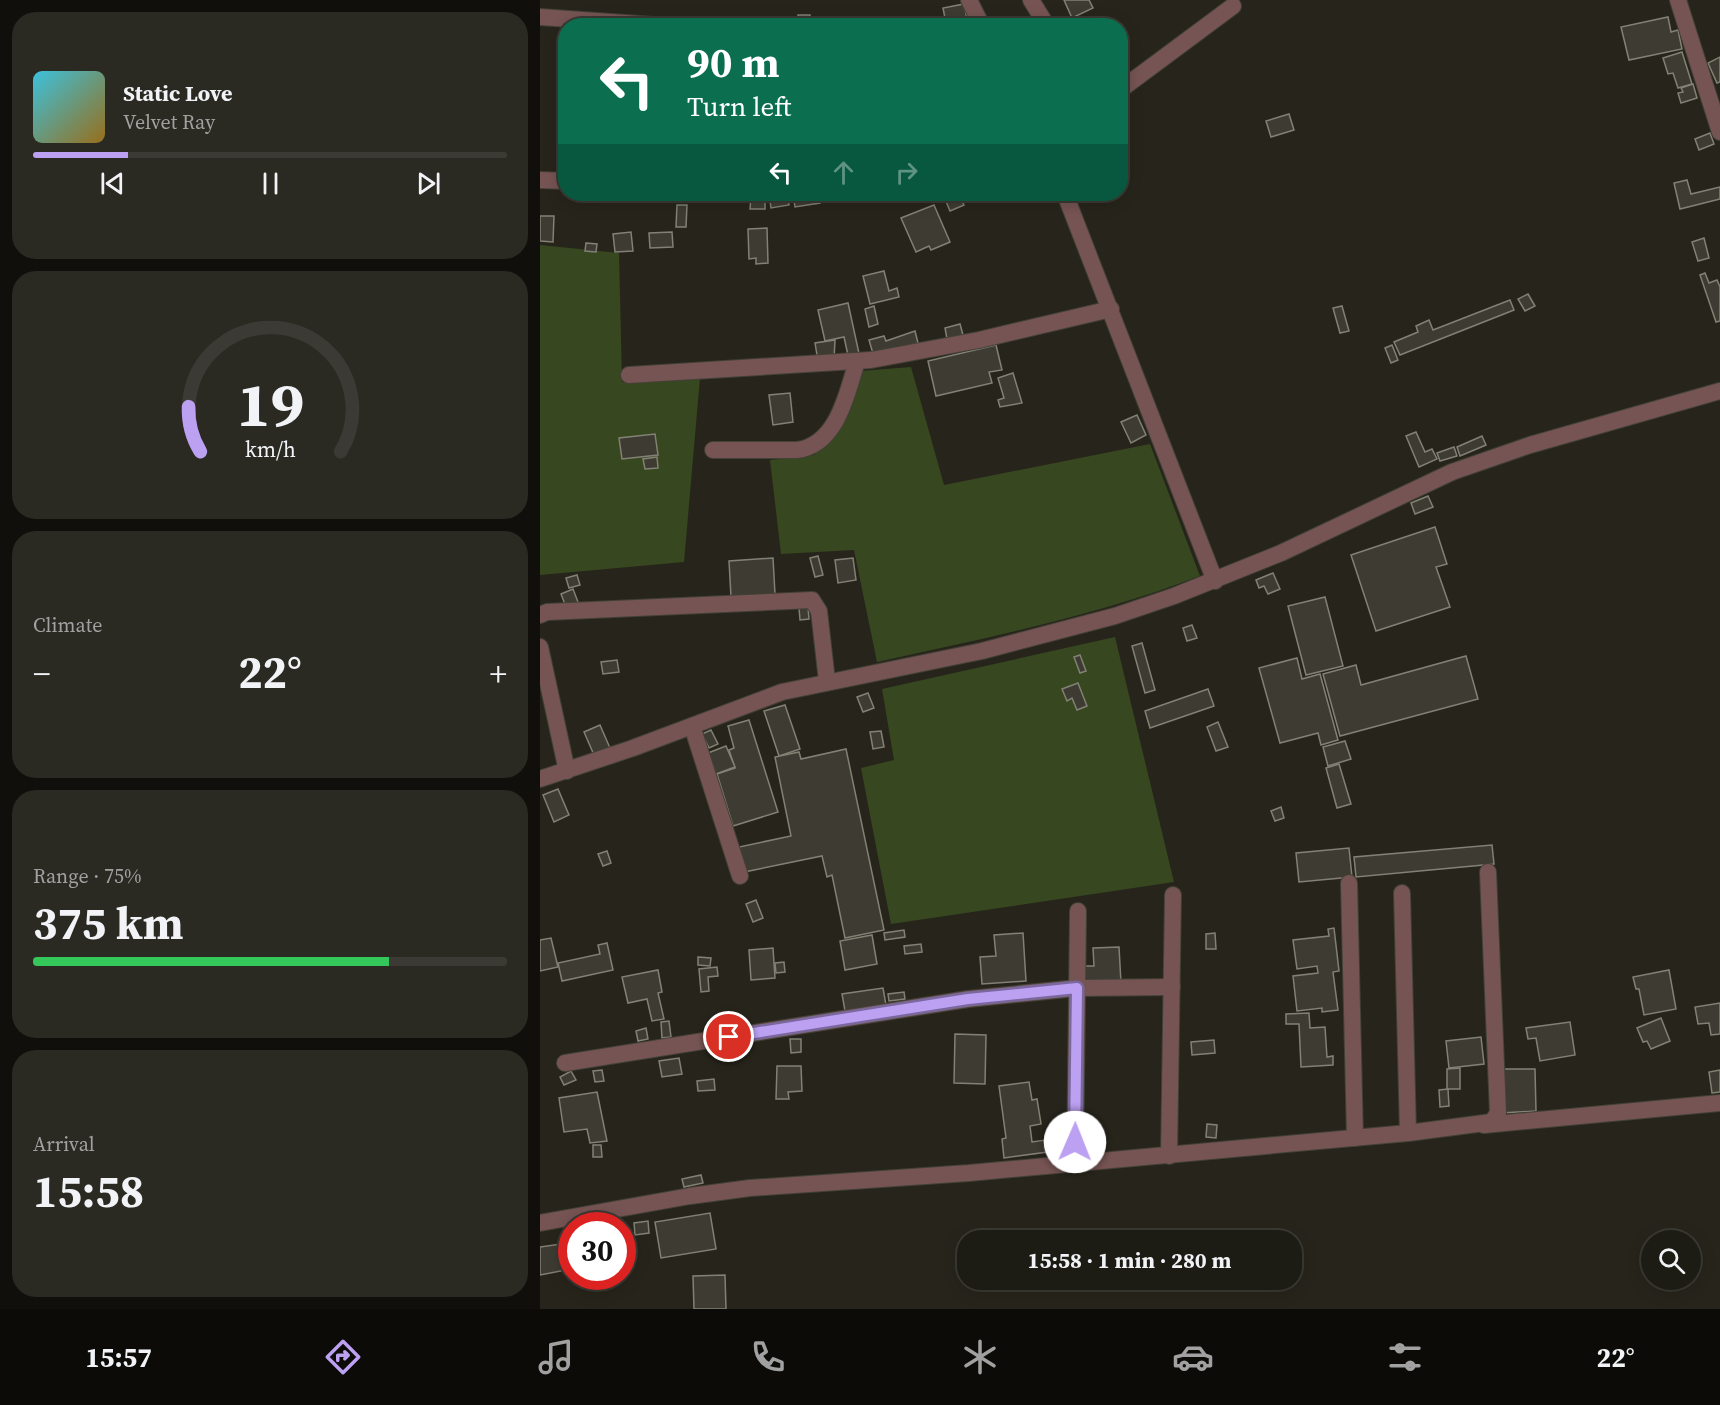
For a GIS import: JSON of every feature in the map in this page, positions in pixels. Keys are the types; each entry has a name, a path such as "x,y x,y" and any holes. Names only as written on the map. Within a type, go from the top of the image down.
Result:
{"street":[{"path":"969,0 978,18"},
{"path":"1031,0 1042,18"},
{"path":"1678,0 1720,132"},
{"path":"1128,84 1233,6"},
{"path":"540,17 558,18"},
{"path":"540,180 558,181"},
{"path":"1068,201 1215,581"},
{"path":"628,375 857,361 979,340 1111,309"},
{"path":"713,450 797,450 819,443 842,408 857,361"},
{"path":"540,779 782,692 982,651 1115,616 1215,581 1281,553 1452,472 1530,444 1720,391"},
{"path":"540,615 547,612 812,600 819,611 827,681"},
{"path":"540,647 567,771"},
{"path":"692,726 740,876"},
{"path":"1483,1125 1492,1122 1498,1113 1488,872"},
{"path":"1349,883 1355,1138"},
{"path":"1402,893 1408,1133"},
{"path":"1169,1156 1173,895"},
{"path":"1075,1164 1078,911"},
{"path":"565,1064 968,999 1077,988 1172,987"},
{"path":"540,1223 690,1196 750,1188 1169,1156 1720,1103"}],"green space":[{"path":"540,245 619,253 622,382 700,378 684,562 540,575"},
{"path":"911,367 944,485 1150,444 1200,576 1081,614 1000,635 877,662 854,550 781,554 770,460 814,455 839,427 861,371"},
{"path":"1115,637 1174,882 891,924 861,768 894,760 882,689"}],"building":[{"path":"1064,0 1089,0 1093,8 1072,18"},
{"path":"964,4 967,18 945,18 943,8"},
{"path":"798,15 810,15 810,18 798,18"},
{"path":"1668,17 1671,32 1678,30 1682,49 1629,60 1621,27"},
{"path":"1682,52 1692,84 1678,88 1673,73 1668,74 1663,58"},
{"path":"1720,57 1720,82 1717,83 1708,63"},
{"path":"1693,84 1697,98 1681,103 1678,93 1683,92 1681,88"},
{"path":"1289,114 1294,130 1271,137 1266,121"},
{"path":"1710,133 1714,144 1699,150 1695,139"},
{"path":"1687,180 1691,194 1720,187 1720,199 1680,209 1674,183"},
{"path":"751,201 765,201 765,209 750,209"},
{"path":"770,201 788,201 789,205 771,208"},
{"path":"794,201 820,201 820,203 795,207"},
{"path":"946,201 962,201 964,205 950,211"},
{"path":"677,205 687,205 686,227 676,227"},
{"path":"934,205 950,242 931,250 929,246 916,252 901,218"},
{"path":"540,216 554,216 553,242 540,241"},
{"path":"767,228 768,263 756,264 756,258 749,259 748,229"},
{"path":"631,232 633,251 615,252 613,234"},
{"path":"672,232 673,247 650,248 649,233"},
{"path":"1704,238 1709,258 1698,261 1692,242"},
{"path":"586,243 597,244 596,252 585,251"},
{"path":"884,271 889,291 897,288 899,297 870,304 863,276"},
{"path":"1705,273 1709,283 1717,280 1720,287 1720,321 1716,322 1700,275"},
{"path":"1528,294 1535,306 1525,311 1518,299"},
{"path":"1510,300 1514,310 1400,355 1394,342 1418,332 1416,326 1429,320 1433,330"},
{"path":"848,303 860,358 849,360 844,337 825,341 818,310"},
{"path":"874,306 878,324 869,327 865,309"},
{"path":"1342,306 1349,331 1340,333 1333,308"},
{"path":"960,324 963,335 947,339 945,328"},
{"path":"915,331 918,343 874,357 869,340 884,336 886,341"},
{"path":"835,340 834,359 818,361 815,343"},
{"path":"996,345 1002,370 989,372 992,383 936,396 928,361"},
{"path":"1392,345 1398,360 1391,363 1385,348"},
{"path":"1013,373 1022,403 1000,407 998,400 1004,398 998,378"},
{"path":"790,393 793,422 773,425 769,395"},
{"path":"1137,415 1146,435 1131,443 1121,422"},
{"path":"1416,432 1425,452 1432,449 1437,459 1419,467 1406,436"},
{"path":"655,434 658,455 622,459 619,438"},
{"path":"1482,436 1486,445 1460,456 1457,447"},
{"path":"1454,447 1457,456 1440,461 1437,453"},
{"path":"657,457 658,468 645,469 643,459"},
{"path":"1428,496 1433,507 1415,514 1411,503"},
{"path":"1435,527 1447,564 1436,567 1450,607 1376,631 1351,555"},
{"path":"818,556 823,575 815,577 810,558"},
{"path":"773,558 775,594 731,597 729,561"},
{"path":"853,558 856,580 838,583 835,560"},
{"path":"1273,573 1280,589 1268,594 1264,586 1259,588 1256,580"},
{"path":"577,575 580,585 569,588 566,578"},
{"path":"573,589 578,602 566,607 561,594"},
{"path":"1325,597 1343,666 1306,675 1288,606"},
{"path":"808,607 809,619 800,620 799,608"},
{"path":"1192,625 1197,638 1187,641 1183,628"},
{"path":"1142,643 1155,690 1145,693 1132,646"},
{"path":"1080,655 1086,671 1080,673 1074,657"},
{"path":"1466,656 1478,699 1340,736 1323,674 1356,665 1361,685"},
{"path":"1297,658 1302,679 1320,674 1338,740 1321,745 1318,733 1280,743 1259,668"},
{"path":"617,660 619,672 603,674 601,662"},
{"path":"1078,683 1087,706 1077,710 1072,698 1067,701 1062,689"},
{"path":"1208,689 1214,706 1150,728 1145,711"},
{"path":"868,693 874,708 863,712 857,697"},
{"path":"785,705 800,749 779,756 764,711"},
{"path":"749,720 778,812 733,826 717,774 735,768 729,750 734,748 728,726"},
{"path":"1218,722 1228,747 1216,751 1207,727"},
{"path":"600,725 610,748 594,755 584,732"},
{"path":"711,730 718,744 709,748 702,734"},
{"path":"881,731 884,747 873,749 870,732"},
{"path":"1345,741 1351,759 1328,766 1323,747"},
{"path":"726,746 735,767 716,774 708,753"},
{"path":"846,749 884,930 845,938 832,875 827,877 822,856 744,872 739,847 791,836 775,757 799,752 801,759"},
{"path":"1339,764 1351,804 1337,808 1326,768"},
{"path":"558,789 569,815 554,822 543,795"},
{"path":"1281,807 1284,818 1275,821 1271,811"},
{"path":"1492,845 1494,864 1356,877 1354,857"},
{"path":"1349,848 1352,877 1299,882 1296,853"},
{"path":"607,851 611,863 603,866 598,854"},
{"path":"756,900 763,918 753,922 746,904"},
{"path":"1334,928 1339,971 1333,972 1338,1010 1322,1012 1322,1008 1297,1011 1293,976 1318,973 1317,966 1297,969 1293,940 1329,936 1328,929"},
{"path":"904,930 905,937 885,940 884,933"},
{"path":"1023,933 1026,981 982,984 980,957 996,956 994,935"},
{"path":"1215,933 1216,949 1206,949 1206,934"},
{"path":"872,935 877,964 845,970 840,941"},
{"path":"551,938 558,967 540,971 540,940"},
{"path":"607,943 613,970 562,981 558,963 600,954 598,945"},
{"path":"921,944 922,952 905,954 904,946"},
{"path":"1119,947 1121,983 1082,984 1081,966 1094,966 1093,948"},
{"path":"773,948 775,978 751,980 749,950"},
{"path":"698,957 711,958 710,966 698,965"},
{"path":"784,962 785,972 776,973 775,963"},
{"path":"717,967 718,976 708,977 709,991 701,992 699,969"},
{"path":"658,970 662,992 658,993 664,1019 652,1021 647,999 628,1003 622,977"},
{"path":"1669,970 1676,1009 1644,1015 1639,989 1636,989 1633,977"},
{"path":"883,988 886,1005 845,1011 842,994"},
{"path":"904,992 905,999 889,1001 888,994"},
{"path":"1720,1003 1720,1034 1711,1035 1709,1023 1698,1024 1695,1007"},
{"path":"1309,1013 1310,1028 1325,1027 1327,1057 1333,1056 1333,1065 1301,1067 1299,1024 1286,1024 1286,1014"},
{"path":"1661,1018 1670,1041 1651,1049 1647,1041 1643,1042 1637,1028"},
{"path":"669,1021 671,1037 662,1038 661,1022"},
{"path":"1570,1022 1575,1055 1540,1061 1536,1038 1528,1039 1526,1028"},
{"path":"646,1028 648,1039 638,1041 636,1031"},
{"path":"955,1034 986,1035 985,1084 954,1083"},
{"path":"1481,1037 1484,1064 1449,1068 1446,1041"},
{"path":"790,1039 801,1039 801,1052 791,1053"},
{"path":"1214,1040 1215,1053 1192,1055 1191,1042"},
{"path":"679,1058 682,1074 662,1077 659,1061"},
{"path":"777,1066 801,1066 802,1091 788,1092 789,1099 776,1099"},
{"path":"1460,1068 1460,1089 1447,1089 1447,1069"},
{"path":"1500,1069 1535,1069 1536,1111 1501,1113"},
{"path":"602,1070 604,1081 595,1082 593,1071"},
{"path":"1720,1070 1720,1092 1712,1093 1709,1072"},
{"path":"571,1071 576,1080 564,1085 560,1077"},
{"path":"714,1079 715,1090 698,1091 697,1081"},
{"path":"1029,1082 1032,1100 1037,1099 1041,1124 1030,1126 1032,1142 1053,1139 1055,1151 1004,1158 1002,1139 1006,1138 999,1086"},
{"path":"1448,1089 1449,1106 1440,1107 1439,1090"},
{"path":"597,1092 607,1141 590,1143 587,1129 564,1132 559,1098"},
{"path":"1207,1124 1217,1125 1216,1138 1206,1137"},
{"path":"593,1145 601,1145 602,1157 593,1157"},
{"path":"701,1175 703,1183 684,1187 682,1179"},
{"path":"710,1213 716,1249 661,1258 655,1222"},
{"path":"648,1221 649,1233 636,1235 636,1223"},
{"path":"558,1244 558,1272 540,1275 540,1247"},
{"path":"725,1275 726,1309 694,1309 693,1276"}],"route":[{"path":"729,1037 968,999 1077,988 1075,1142"}]}
